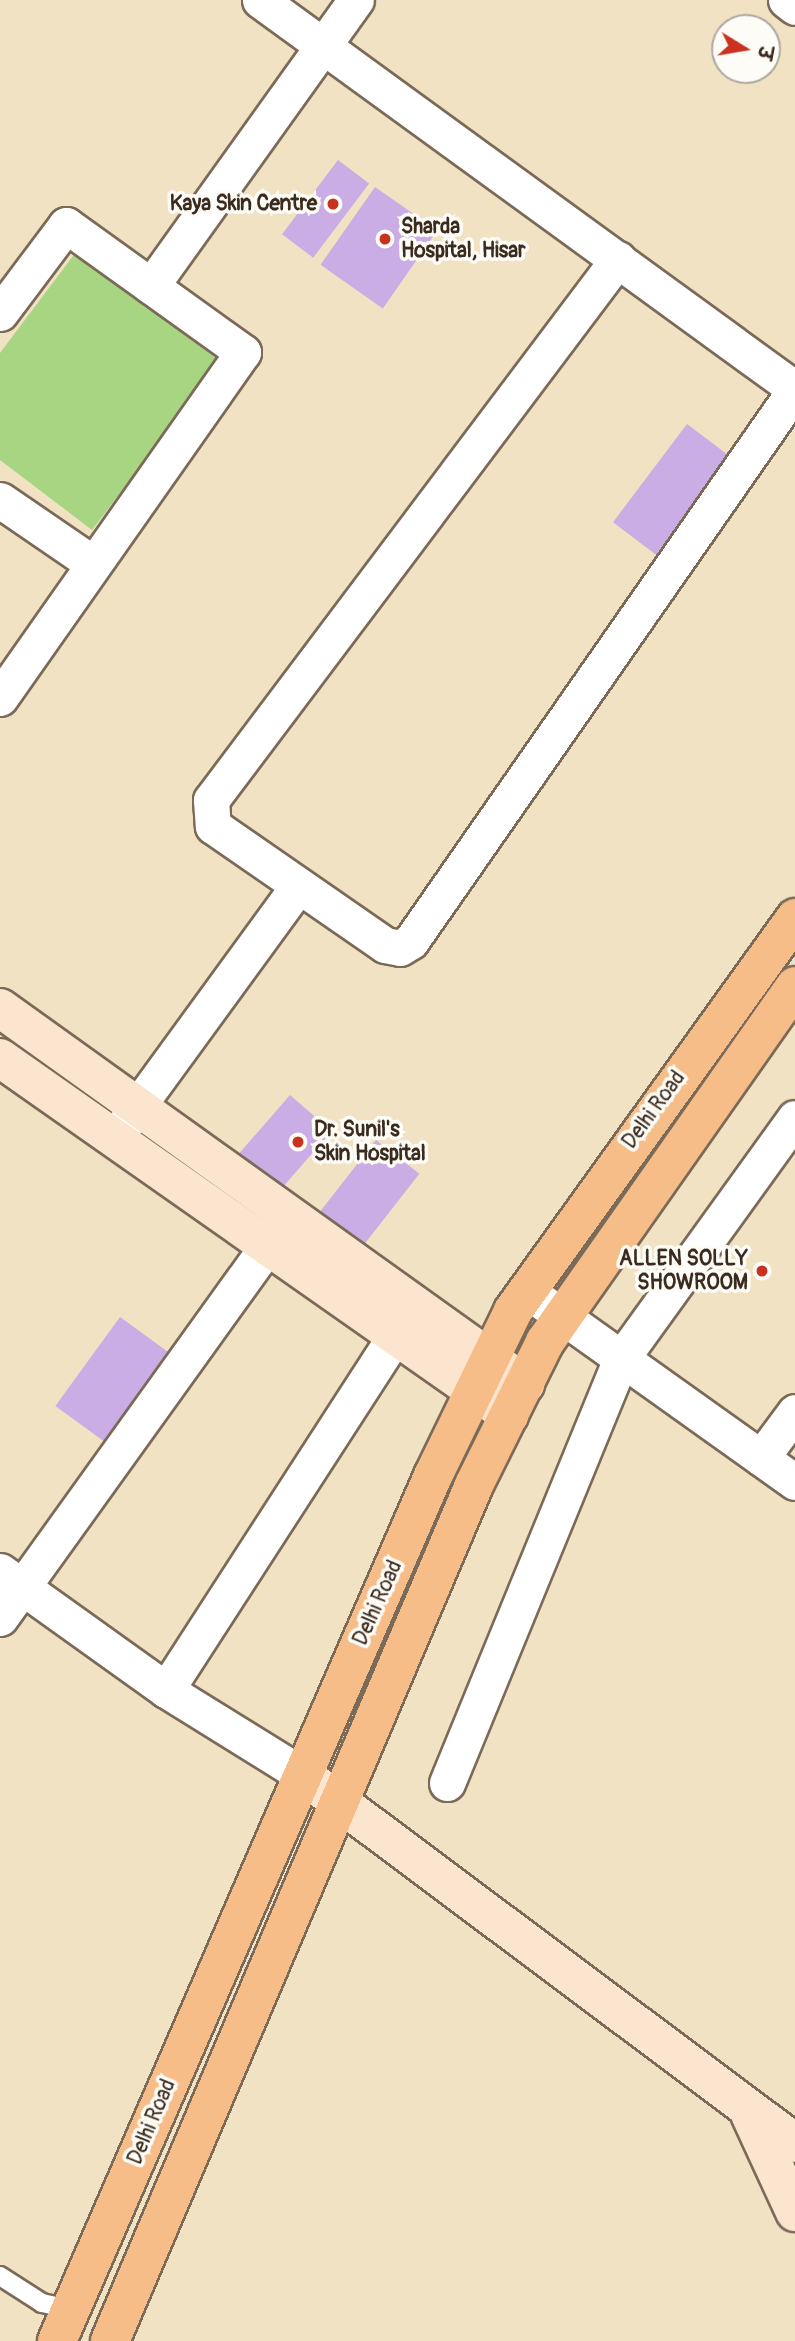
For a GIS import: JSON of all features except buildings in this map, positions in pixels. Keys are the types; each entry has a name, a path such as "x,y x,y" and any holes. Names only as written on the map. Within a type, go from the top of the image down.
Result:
{"main road":[{"name":"Delhi Road","path":"64,2325 303,1775 491,1355 527,1291 795,918"},
{"name":"Delhi Road","path":"110,2341 341,1799 517,1399 562,1317 795,986"},
{"path":"0,1008 491,1355 517,1399"},
{"path":"0,1058 475,1390 517,1399"},
{"path":"303,1775 341,1799 750,2114 795,2143"},
{"path":"750,2114 795,2119"},
{"path":"750,2114 795,2212"}],"street":[{"path":"260,0 618,259 795,390 411,941 400,948 386,944 213,825 211,800 618,259"},
{"path":"151,286 321,44 356,0"},
{"path":"786,0 795,7"},
{"path":"0,313 66,225 240,347 241,359 92,563 0,698"},
{"path":"0,500 92,563"},
{"path":"115,1138 298,886"},
{"path":"447,1783 621,1359 795,1118"},
{"path":"0,1618 11,1579 292,1213"},
{"path":"527,1291 795,1482"},
{"path":"166,1690 396,1335"},
{"path":"761,1458 795,1412"},
{"path":"11,1579 166,1690 303,1775"}],"lane":[{"path":"0,2276 42,2303 64,2325"}],"green space":[{"path":"76,252 220,361 92,530 0,460 0,353"}],"place":[{"name":"Kaya Skin Centre","path":"333,204"},
{"name":"Sharda Hospital, Hisar","path":"385,239"},
{"name":"Dr. Sunil's Skin Hospital","path":"298,1142"},
{"name":"ALLEN SOLLY SHOWROOM","path":"762,1271"}]}
